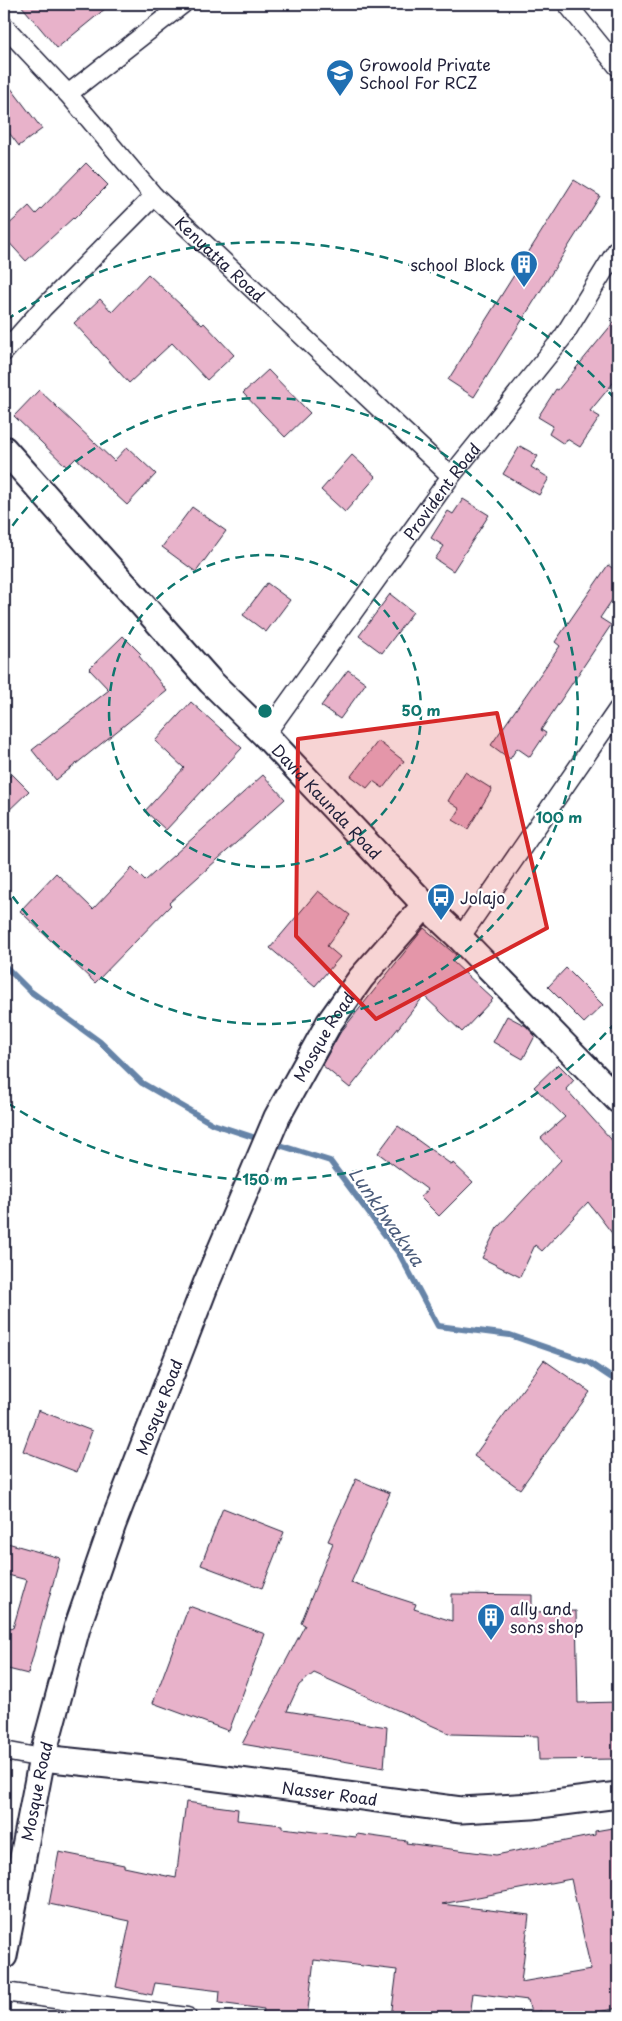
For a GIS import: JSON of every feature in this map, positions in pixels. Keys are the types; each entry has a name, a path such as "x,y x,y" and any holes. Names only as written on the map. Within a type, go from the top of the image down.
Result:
{"street":[{"path":"68,94 183,4"},
{"path":"567,4 618,67"},
{"name":"Kenyatta Road","path":"4,26 68,94 154,196 451,476"},
{"path":"4,352 43,308 154,196"},
{"name":"Provident Road","path":"264,735 451,476 563,337 618,248"},
{"name":"David Kaunda Road","path":"4,449 211,682 264,735 425,905 460,938 618,1100"},
{"path":"460,938 618,709"},
{"name":"Mosque Road","path":"4,1956 42,1758 77,1628 113,1524 206,1284 272,1128 329,1023 362,978 425,905"},
{"path":"4,1751 42,1758"},
{"name":"Nasser Road","path":"42,1758 165,1771 461,1810 532,1806 618,1795"},
{"path":"4,1992 187,2017"}],"highlighted area":[{"path":"497,713 547,928 376,1019 296,936 298,739"}],"building":[{"path":"20,4 111,4 57,48"},
{"path":"4,79 42,129 19,146 4,126"},
{"path":"86,163 108,185 74,219 26,261 4,237 4,229 29,206 36,214"},
{"name":"school Block","path":"574,180 600,196 474,397 448,380"},
{"path":"148,274 202,325 204,323 234,355 207,380 172,343 129,383 74,323 100,299 112,312"},
{"path":"618,317 618,377 590,411 600,417 580,447 567,439 564,444 549,434 553,426 538,417 556,389 558,390"},
{"path":"268,370 310,413 285,437 243,393"},
{"path":"39,390 114,461 127,447 156,474 127,505 76,458 67,467 14,416"},
{"path":"520,446 538,456 531,467 549,478 539,495 503,474"},
{"path":"352,455 376,477 345,512 321,490"},
{"path":"463,499 489,515 453,571 435,559 444,546 431,538 448,511 453,514"},
{"path":"192,507 226,531 196,572 162,547"},
{"path":"608,565 618,572 618,591 600,618 611,625 541,730 546,733 530,757 517,748 510,759 491,745 560,646 555,642"},
{"path":"267,583 290,600 266,632 243,615"},
{"path":"390,594 413,612 382,653 359,636"},
{"path":"123,636 141,654 139,656 167,691 56,780 32,750 109,690 89,669"},
{"path":"348,670 366,683 340,719 321,706"},
{"path":"191,702 242,748 166,830 145,811 184,768 155,741"},
{"path":"378,741 404,761 383,788 373,781 367,788 351,776"},
{"path":"465,772 492,789 468,829 453,820 460,809 448,801"},
{"path":"12,774 29,791 4,815 4,782"},
{"path":"263,775 285,799 169,903 171,905 95,983 20,911 56,873 93,909 132,868 145,881"},
{"path":"318,891 350,915 327,946 340,957 315,986 270,948"},
{"path":"424,928 456,955 452,961 493,999 462,1032 424,996 350,1088 322,1065 340,1033"},
{"path":"566,968 603,1005 584,1023 548,987"},
{"path":"507,1016 526,1026 535,1036 523,1059 493,1042"},
{"path":"558,1064 574,1080 566,1089 618,1147 618,1241 588,1202 542,1251 535,1245 520,1277 482,1258 497,1228 561,1160 541,1138 565,1117 534,1087"},
{"path":"398,1126 452,1165 453,1163 473,1182 439,1216 420,1197 428,1190 378,1153"},
{"path":"544,1360 590,1392 520,1489 474,1456"},
{"path":"38,1410 92,1431 77,1472 23,1451"},
{"path":"356,1479 390,1493 351,1583 416,1604 414,1609 452,1621 452,1594 532,1595 532,1612 576,1611 578,1703 618,1702 618,1759 539,1760 538,1736 451,1734 314,1673 299,1685 287,1711 387,1727 384,1768 242,1744 305,1625 301,1623 333,1543 328,1541"},
{"path":"223,1508 284,1532 262,1588 201,1565"},
{"path":"4,1542 60,1558 28,1674 4,1668 4,1626 13,1628 27,1580 4,1574"},
{"path":"189,1606 265,1634 229,1731 153,1703"},
{"path":"186,1802 238,1809 237,1820 282,1825 282,1828 356,1837 357,1834 407,1841 406,1843 496,1855 595,1835 595,1831 618,1827 618,2008 593,2013 594,2017 543,2017 541,2011 531,2013 528,2000 473,1993 470,2017 391,2017 397,1970 314,1960 307,2017 263,2015 264,2009 219,2003 220,1991 155,1983 152,1995 116,1987 130,1921 49,1904 59,1852 176,1878","holes":["571,1879 591,1970 521,1982 529,1915 442,1904"]}],"waterway":[{"name":"Lunkhwakwa","path":"4,965 30,991 100,1042 142,1083 213,1124 259,1139"},
{"name":"Lunkhwakwa","path":"279,1145 330,1161 400,1255 438,1326 510,1335 588,1362 618,1382"}],"place":[{"name":"Growoold Private School For RCZ","path":"340,97"},
{"name":"school Block","path":"524,288"},
{"name":"Jolajo","path":"441,921"},
{"name":"ally and sons shop","path":"491,1641"}]}
